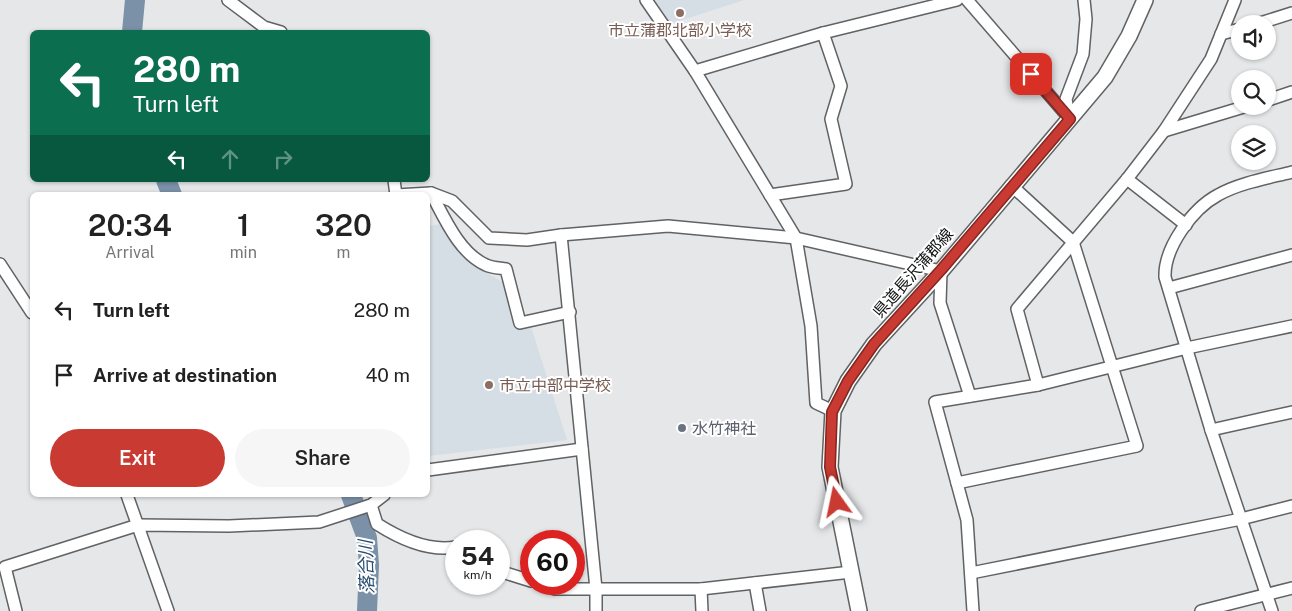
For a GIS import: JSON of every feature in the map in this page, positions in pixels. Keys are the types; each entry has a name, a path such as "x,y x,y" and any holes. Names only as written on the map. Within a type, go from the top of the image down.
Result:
{"main road":[{"name":"県道長沢蒲郡線","path":"859,611 830,467 832,412 848,381 874,344 941,270 1011,185 1105,77 1129,36 1145,0"}],"street":[{"path":"228,0 264,27 274,30"},
{"path":"646,0 695,71 796,238 811,326 816,403 832,412"},
{"path":"695,71 824,33 957,0"},
{"path":"967,0 1070,119"},
{"path":"1070,119 1066,99 1083,54 1086,19 1084,0"},
{"path":"1038,385 1017,309 1127,179 1164,131 1211,59 1235,0"},
{"path":"1276,18 1292,13"},
{"path":"1221,34 1231,31"},
{"path":"770,195 846,184 831,118 841,86 824,33"},
{"path":"1276,97 1292,92"},
{"path":"1164,131 1231,111"},
{"path":"1272,611 1212,430 1169,288 1165,265 1169,252 1186,225 1207,203 1220,194 1292,172"},
{"path":"1127,179 1186,225"},
{"path":"957,483 1137,446 1073,242 1011,185"},
{"path":"432,193 452,201 489,238 527,240 561,235 668,226 796,238 941,270 940,303 970,396"},
{"path":"432,193 448,225 474,258 488,266 506,269 520,324 570,312"},
{"path":"561,235 596,589 596,611"},
{"path":"1169,288 1292,255"},
{"path":"0,264 30,310"},
{"path":"973,611 967,520 935,402 1038,385 1187,348 1292,326"},
{"path":"1212,430 1292,412"},
{"path":"430,470 582,449"},
{"path":"128,497 168,611"},
{"path":"16,611 5,567 138,525 229,526 319,522 370,506 381,497"},
{"path":"370,506 377,524 396,537 445,549"},
{"path":"971,573 1241,519 1292,506"},
{"path":"585,589 700,589 851,572"},
{"path":"756,583 760,611"},
{"path":"1201,611 1292,588"},
{"path":"700,589 702,611"}],"shaded area":[{"name":"市立蒲郡北部小学校","path":"647,0 744,0 664,26"},
{"name":"市立中部中学校","path":"442,224 471,263 504,283 517,329 531,327 567,440 430,456 430,226"}],"waterway":[{"name":"落合川","path":"132,30 135,0"},
{"name":"落合川","path":"167,182 171,192"},
{"name":"落合川","path":"352,497 367,538 369,565 367,611"}],"place":[{"name":"市立蒲郡北部小学校","path":"680,13"},
{"name":"市立中部中学校","path":"489,385"},
{"name":"水竹神社","path":"682,428"}],"route":[{"path":"837,502 830,467 832,412 848,381 874,344 941,270 1011,185 1070,119 1031,74"}]}
